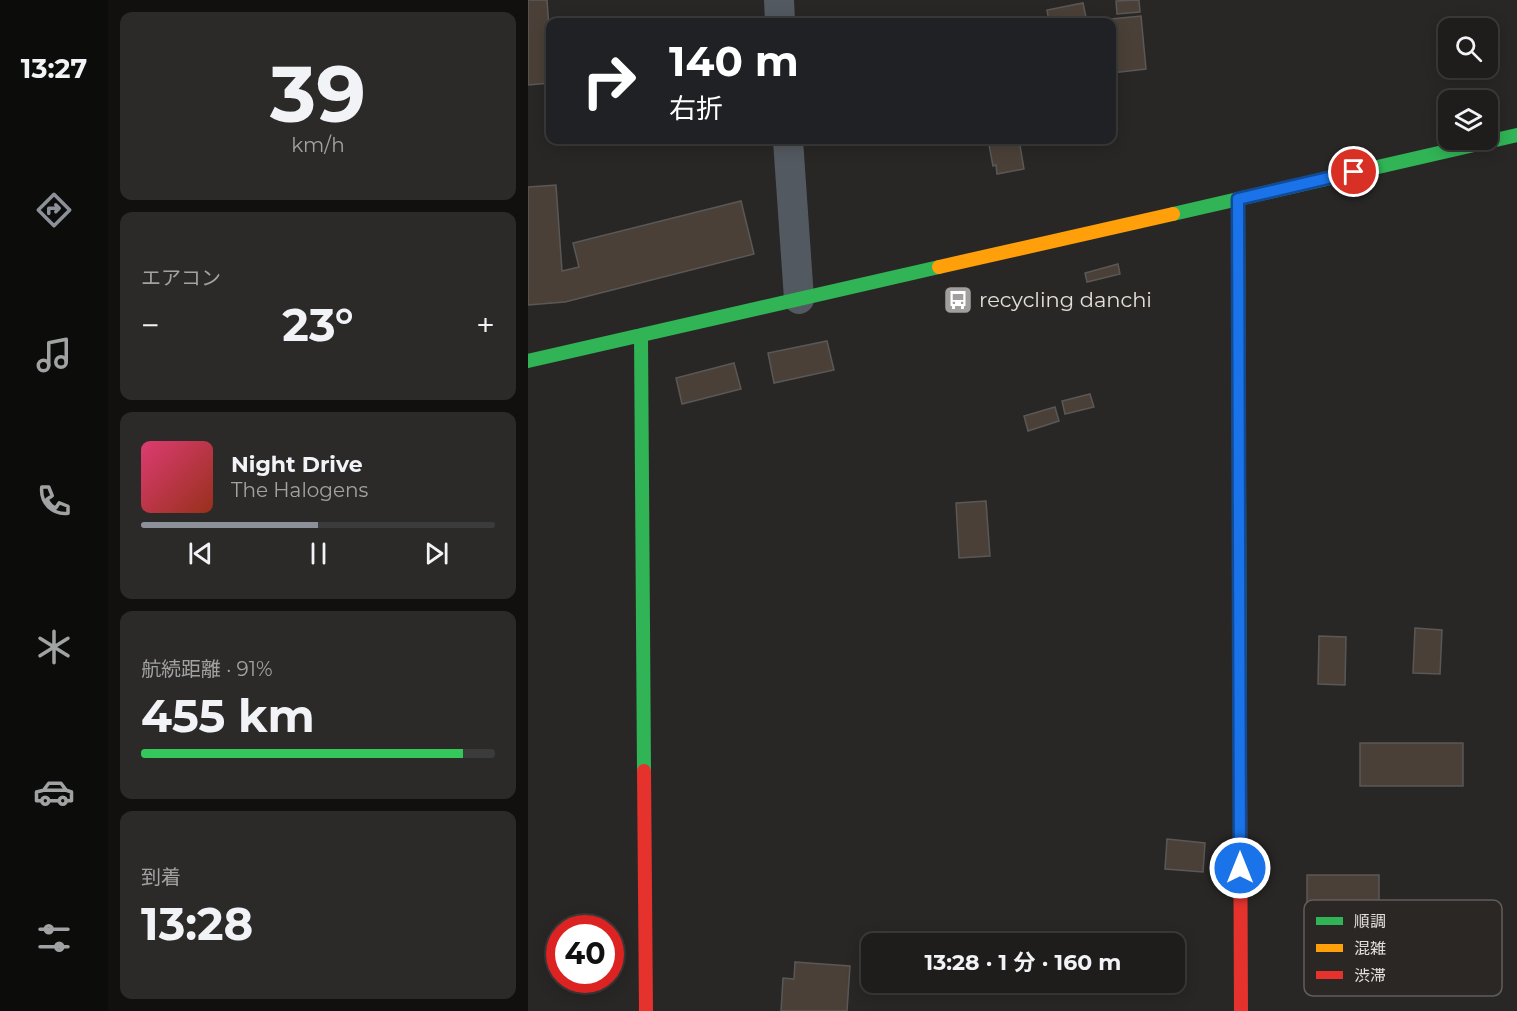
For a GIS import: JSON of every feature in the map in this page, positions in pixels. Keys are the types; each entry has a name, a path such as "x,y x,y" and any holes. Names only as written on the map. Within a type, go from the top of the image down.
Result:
{"street":[{"path":"779,0 780,18"},
{"path":"528,361 1517,135"},
{"path":"788,144 799,299"},
{"path":"1238,199 1241,1011"},
{"path":"641,335 646,1011"}],"building":[{"path":"528,0 547,0 546,83 528,85"},
{"path":"1139,0 1140,12 1117,14 1116,1"},
{"path":"1083,3 1086,18 1048,18 1047,10"},
{"path":"1141,16 1146,69 1116,73 1116,18"},
{"path":"1020,144 1024,169 997,174 989,145"},
{"path":"556,185 562,271 579,267 573,243 741,201 754,254 565,302 528,305 528,187"},
{"path":"1118,264 1120,274 1087,282 1085,273"},
{"path":"827,341 834,370 774,383 768,353"},
{"path":"734,363 741,389 682,404 676,378"},
{"path":"1090,394 1094,407 1065,414 1062,401"},
{"path":"1055,407 1059,421 1028,431 1024,416"},
{"path":"986,501 990,556 959,558 956,503"},
{"path":"1415,628 1442,630 1440,674 1413,673"},
{"path":"1319,636 1346,637 1345,685 1318,684"},
{"path":"1360,743 1463,743 1463,786 1360,786"},
{"path":"1167,839 1205,843 1203,872 1165,869"},
{"path":"1307,875 1379,875 1379,900 1307,900"},
{"path":"795,962 850,966 847,1011 781,1011 783,978 794,979"}],"traffic: fast":[{"path":"1173,214 1517,135"},
{"path":"1238,199 1240,770"},
{"path":"528,361 939,267"},
{"path":"641,335 644,771"}],"traffic: slow":[{"path":"939,267 1173,214"}],"traffic: jam":[{"path":"1240,770 1241,1011"},
{"path":"644,771 646,1011"}],"place":[{"name":"recycling danchi","path":"958,300"}],"route":[{"path":"1240,868 1238,199 1354,172"}]}
